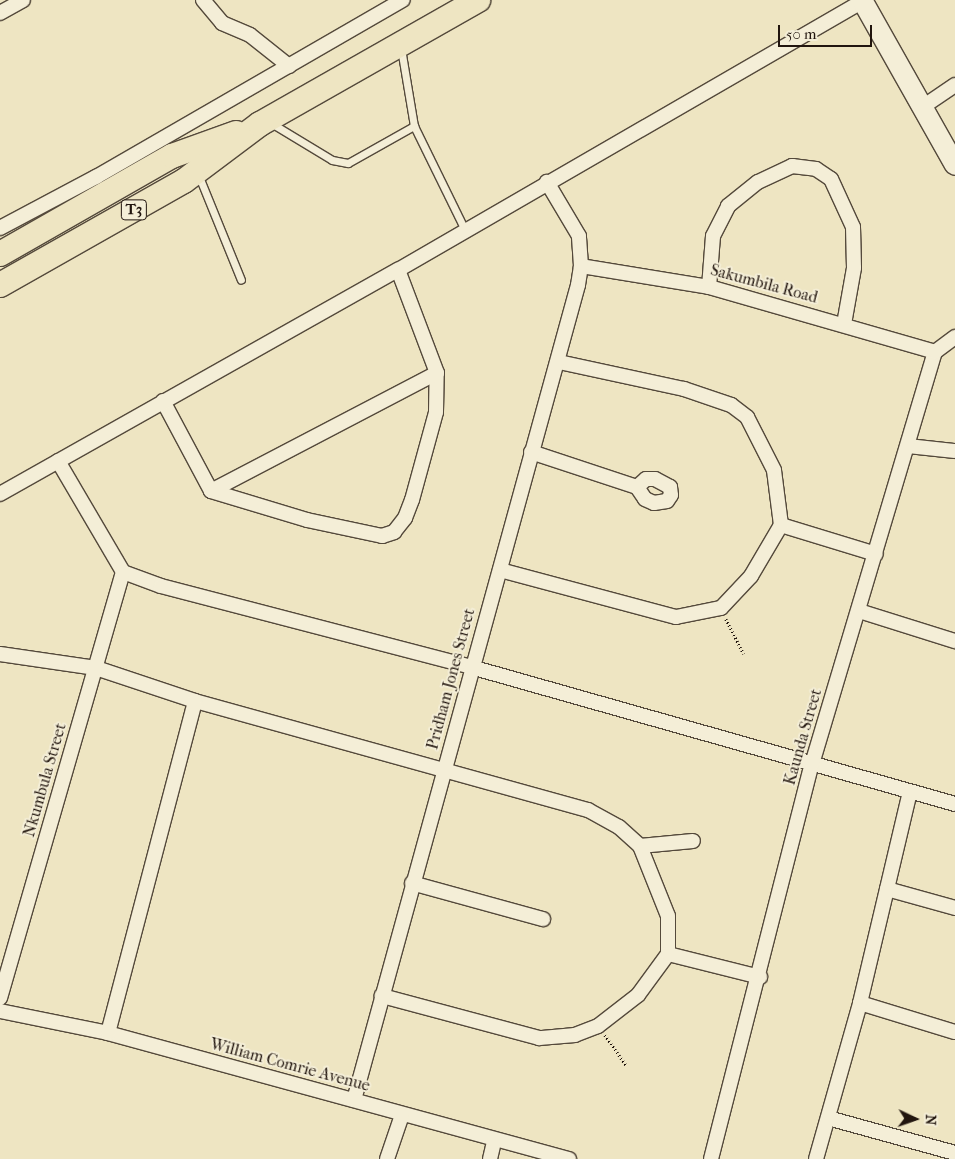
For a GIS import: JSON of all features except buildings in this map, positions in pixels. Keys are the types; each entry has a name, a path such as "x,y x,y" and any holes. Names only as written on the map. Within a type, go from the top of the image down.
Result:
{"highway":[{"path":"440,23 450,0"},
{"name":"T3","path":"0,285 197,172 264,122 478,0"},
{"name":"T3","path":"0,254 172,156 264,122"}],"main road":[{"path":"862,0 921,108 955,165"}],"street":[{"path":"0,13 23,0"},
{"path":"203,0 222,23 250,35 289,66"},
{"path":"0,228 403,0"},
{"path":"0,494 162,401 398,270 862,0"},
{"path":"921,108 955,85"},
{"path":"709,287 713,236 728,206 758,182 792,166 816,168 831,179 854,227 854,268 844,324"},
{"name":"Pridham Jones Street","path":"354,1100 471,667 559,362 581,266 579,236 547,182"},
{"name":"Sakumbila Road","path":"581,266 709,287 844,324 935,352"},
{"path":"162,401 212,491 307,520 382,536 394,532 405,518 412,500 436,412 437,372 398,270"},
{"path":"935,352 955,336"},
{"name":"Kaunda Street","path":"710,1159 760,977 812,764 935,352"},
{"path":"500,570 676,617 720,608 750,576 781,525 774,470 747,417 731,406 684,389 559,362"},
{"path":"212,491 437,372"},
{"path":"908,446 955,451"},
{"path":"532,452 637,487"},
{"path":"58,461 123,572 161,586 471,667 955,804"},
{"path":"781,525 876,554"},
{"name":"Nkumbula Street","path":"0,998 123,572"},
{"path":"858,612 955,641"},
{"path":"0,654 96,668 196,701 588,810 619,827 640,846 668,916 668,954 638,995 598,1026 574,1035 539,1038 382,996"},
{"path":"108,1033 196,701"},
{"path":"816,1159 860,1003 910,792"},
{"path":"640,846 692,841"},
{"path":"412,883 543,919"},
{"path":"887,889 955,908"},
{"path":"668,954 760,977"},
{"path":"860,1003 955,1032"},
{"name":"William Comrie Avenue","path":"0,1011 108,1033 354,1100 494,1141 569,1159"},
{"path":"387,1159 402,1115"},
{"path":"828,1118 955,1153"},
{"path":"490,1159 494,1141"}],"lane":[{"path":"401,45 414,126 465,230"},
{"path":"264,122 332,160 348,163 414,126"},
{"path":"197,172 241,280"}],"path":[{"path":"720,608 744,654"},
{"path":"598,1026 626,1065"}]}
